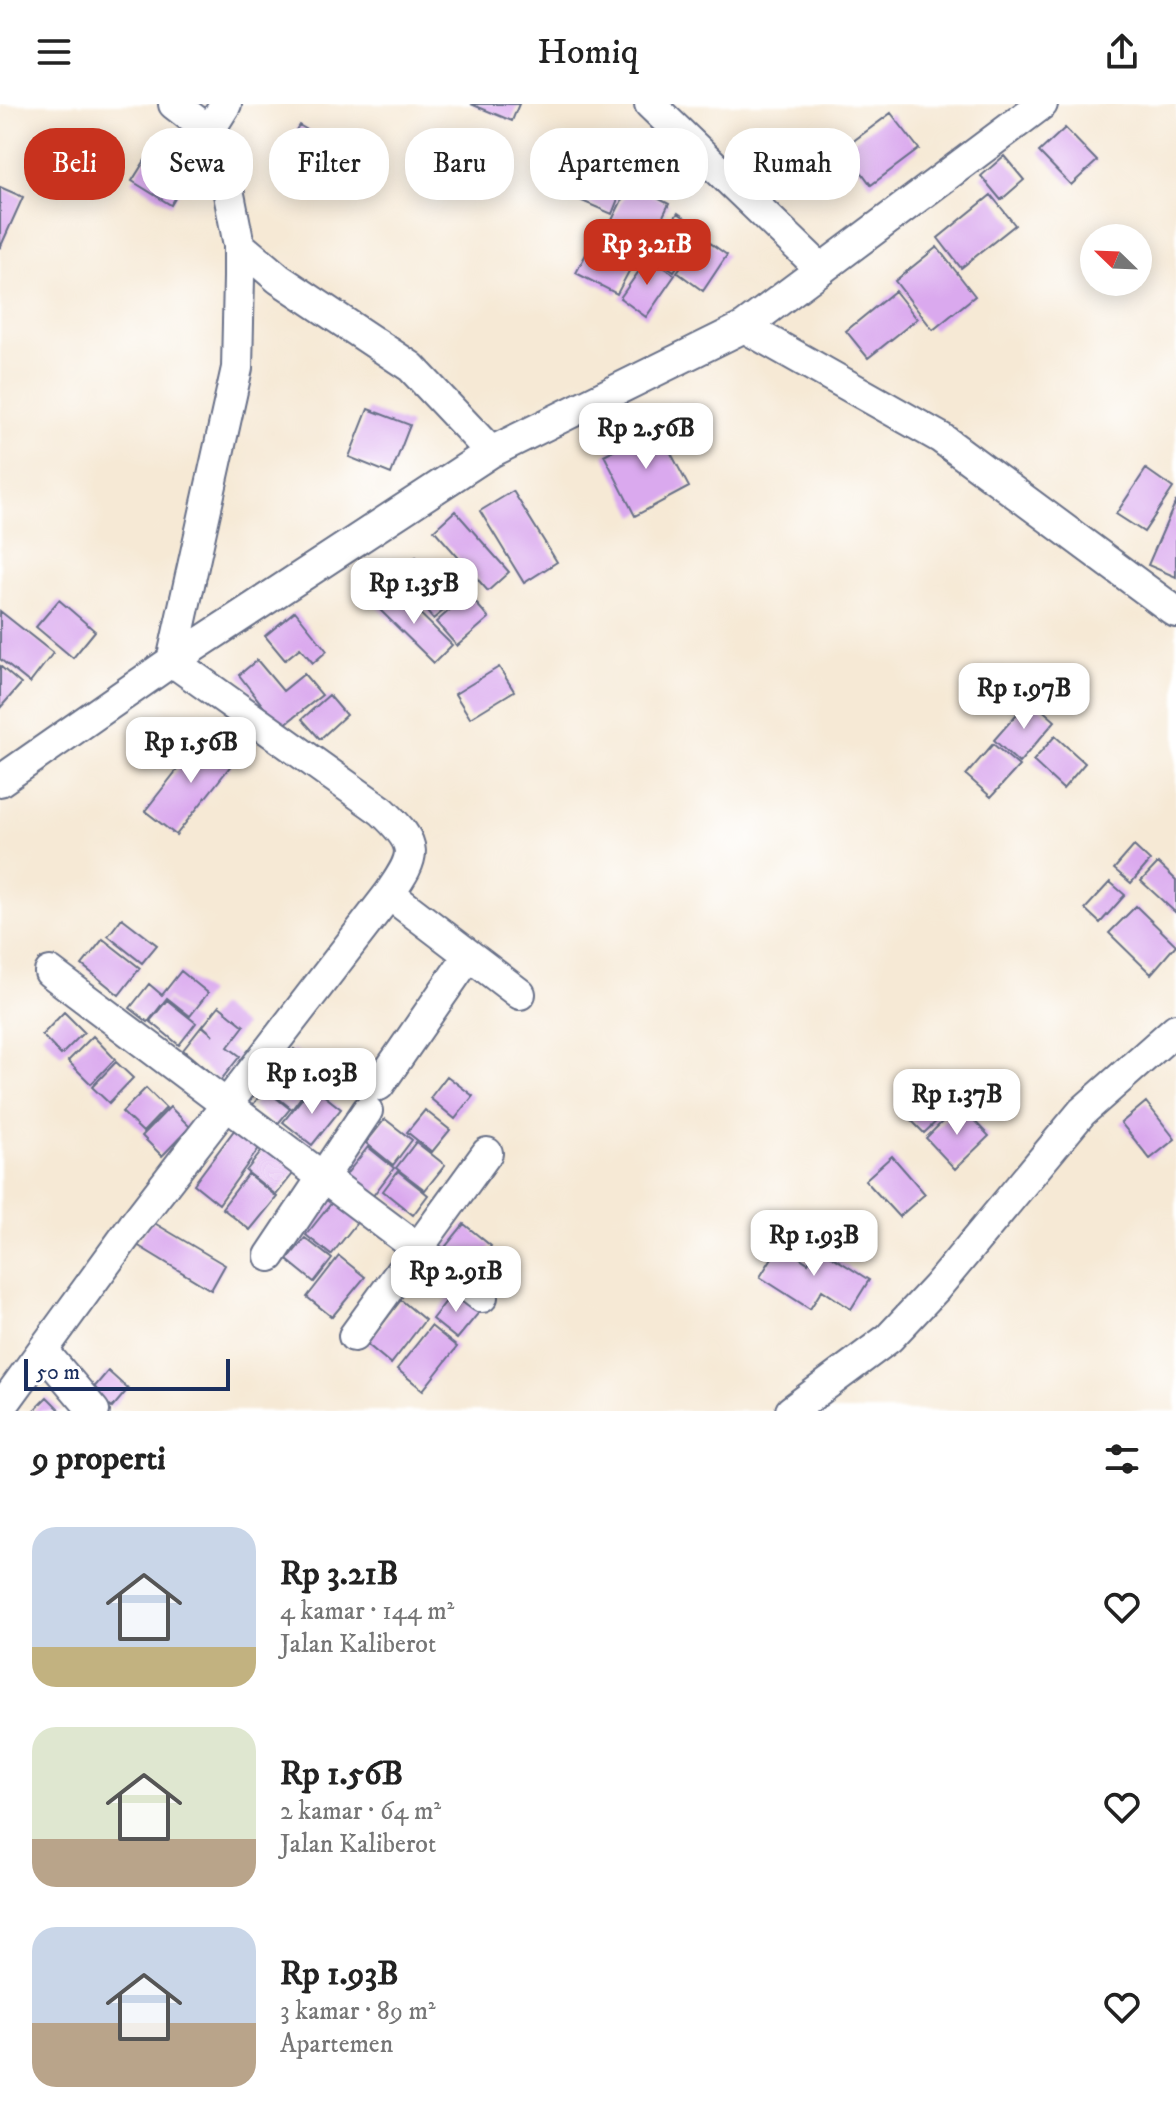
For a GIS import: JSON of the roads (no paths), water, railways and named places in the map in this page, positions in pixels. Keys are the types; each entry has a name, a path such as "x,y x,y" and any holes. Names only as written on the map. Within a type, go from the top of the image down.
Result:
{"street":[{"path":"174,104 205,128"},
{"path":"211,128 226,104"},
{"path":"650,104 821,269"},
{"path":"0,781 172,661 491,452 744,327 1042,104"},
{"path":"172,661 237,368 239,245 230,200"},
{"path":"239,245 279,279 411,367 491,452"},
{"path":"744,327 941,438 1176,612"},
{"path":"0,1409 133,1226 389,894 408,867 412,850 398,826 382,811 172,661"},
{"path":"389,894 520,994"},
{"path":"270,1256 469,955"},
{"path":"50,972 482,1297"},
{"path":"791,1411 889,1338 936,1288 1082,1112 1176,1029"},
{"path":"354,1336 487,1153"},
{"path":"44,1352 94,1411"}]}
